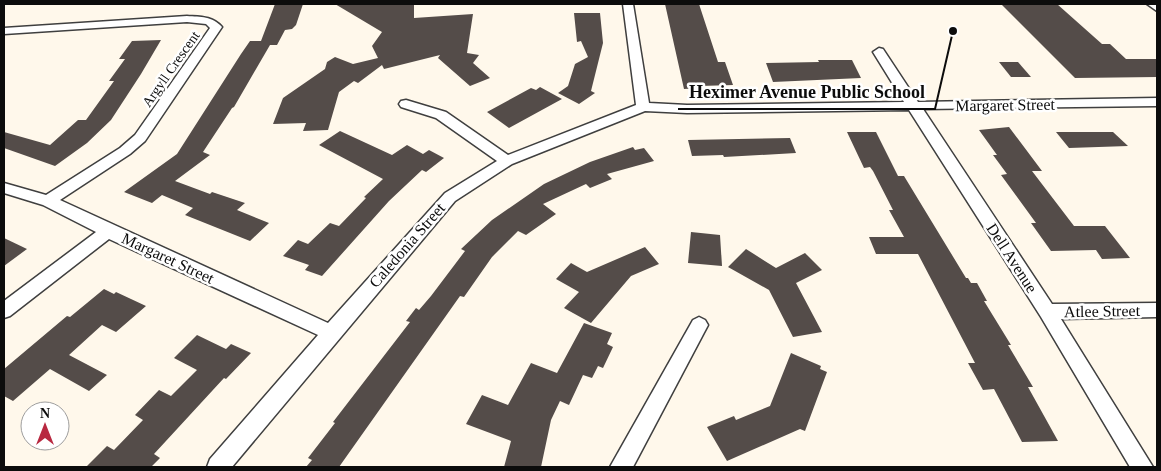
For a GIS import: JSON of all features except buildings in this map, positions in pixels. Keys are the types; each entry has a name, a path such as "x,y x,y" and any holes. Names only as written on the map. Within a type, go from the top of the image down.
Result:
{"street":[{"path":"628,4 644,106"},
{"path":"1152,4 1157,8"},
{"name":"Argyll Crescent","path":"4,31 188,19 209,21 216,26 140,138 48,201"},
{"name":"Dell Avenue","path":"879,52 1047,312 1142,467"},
{"name":"Margaret Street","path":"644,106 687,109 1157,102"},
{"path":"406,104 441,115 507,161"},
{"name":"Caledonia Street","path":"218,467 331,333 450,197 507,161 644,106"},
{"name":"Margaret Street","path":"4,188 48,201 108,231 331,333"},
{"path":"4,311 108,231"},
{"name":"Atlee Street","path":"1047,312 1157,310"},
{"path":"620,467 700,325"}],"place":[{"name":"Heximer Avenue Public School","path":"953,31"}]}
